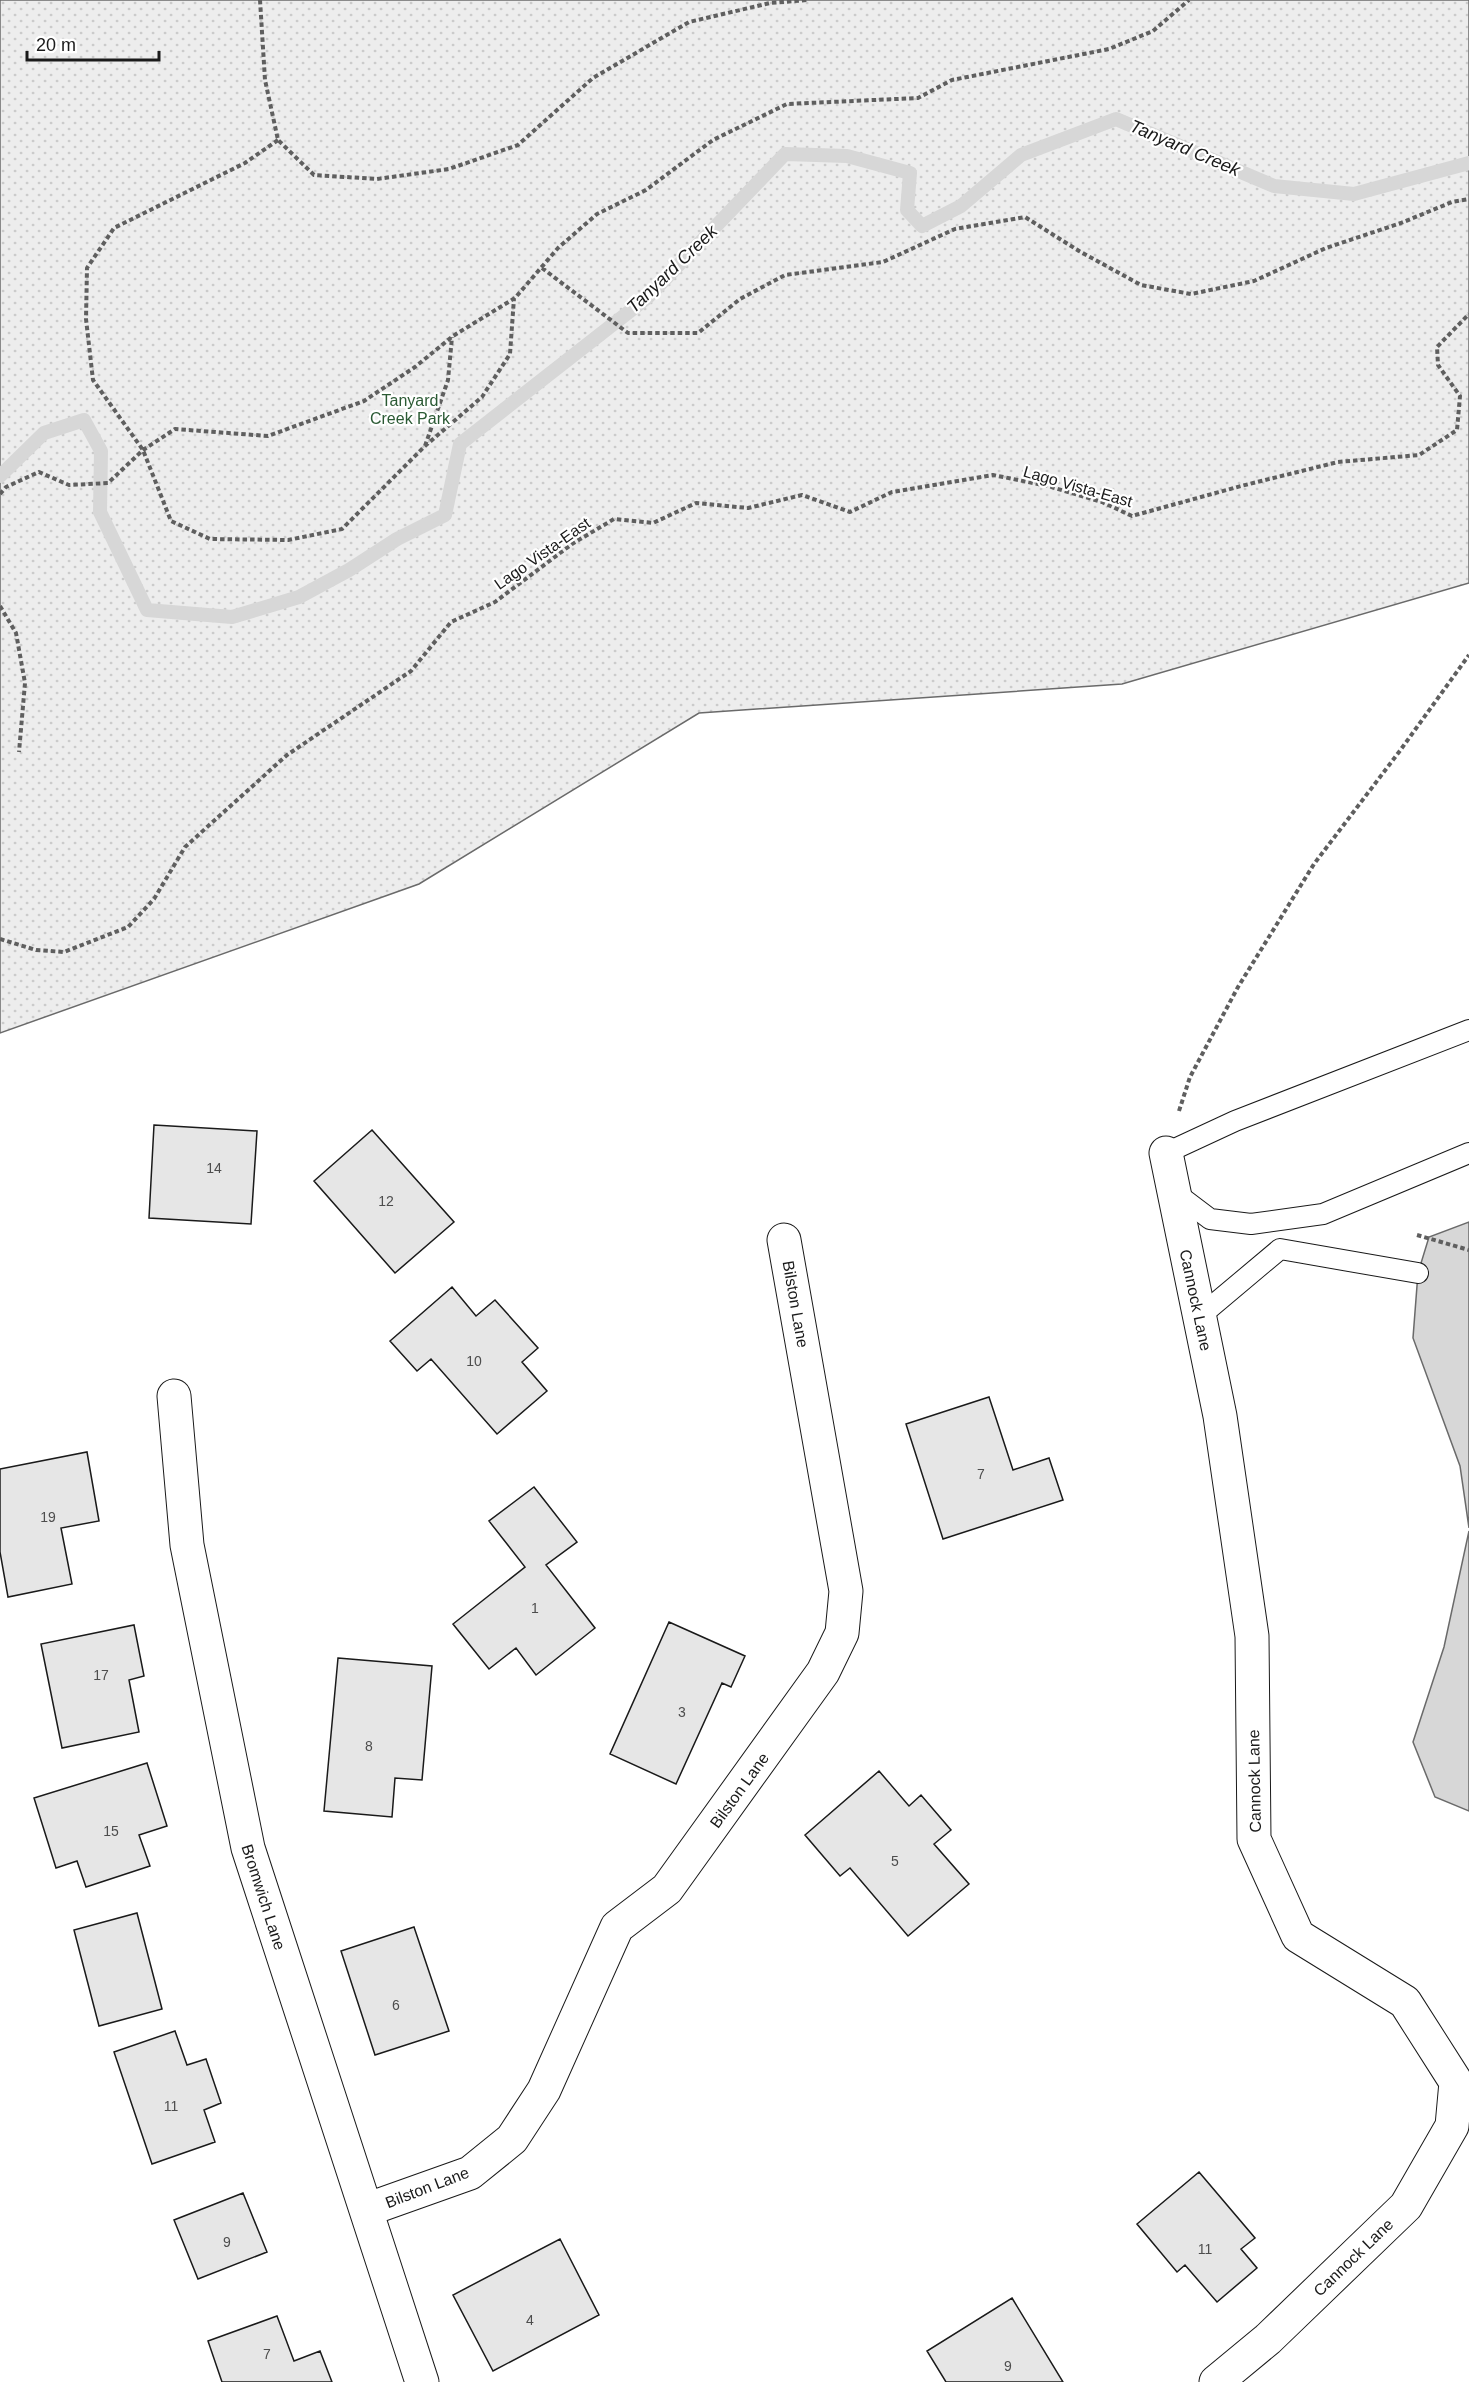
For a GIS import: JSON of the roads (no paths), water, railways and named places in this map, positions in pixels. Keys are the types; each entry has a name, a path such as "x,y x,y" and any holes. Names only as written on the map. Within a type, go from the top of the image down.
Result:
{"street":[{"name":"Cannock Lane","path":"1167,1154 1220,1416 1252,1636 1254,1839 1298,1936 1405,2002 1456,2082 1452,2126 1406,2206 1268,2339 1216,2382"},
{"name":"Bilston Lane","path":"366,2210 470,2173 512,2139 543,2090 617,1927 667,1889 823,1672 842,1633 846,1591 784,1240"},
{"name":"Bromwich Lane","path":"174,1396 187,1545 248,1848 422,2382"}],"lane":[{"path":"1167,1154 1234,1121 1469,1030"},
{"path":"1173,1191 1210,1219 1251,1224 1323,1214 1469,1153"},
{"path":"1199,1317 1280,1249 1418,1273"}],"waterway":[{"name":"Tanyard Creek","path":"0,476 44,433 84,420 101,451 100,512 147,610 232,617 299,597 349,570 397,539 445,515 460,444 648,297 785,154 847,156 910,173 907,210 922,226 961,206 1021,155 1116,119 1274,186 1354,194 1469,163"}],"park label":[{"name":"Tanyard Creek Park","path":"410,409"}]}
